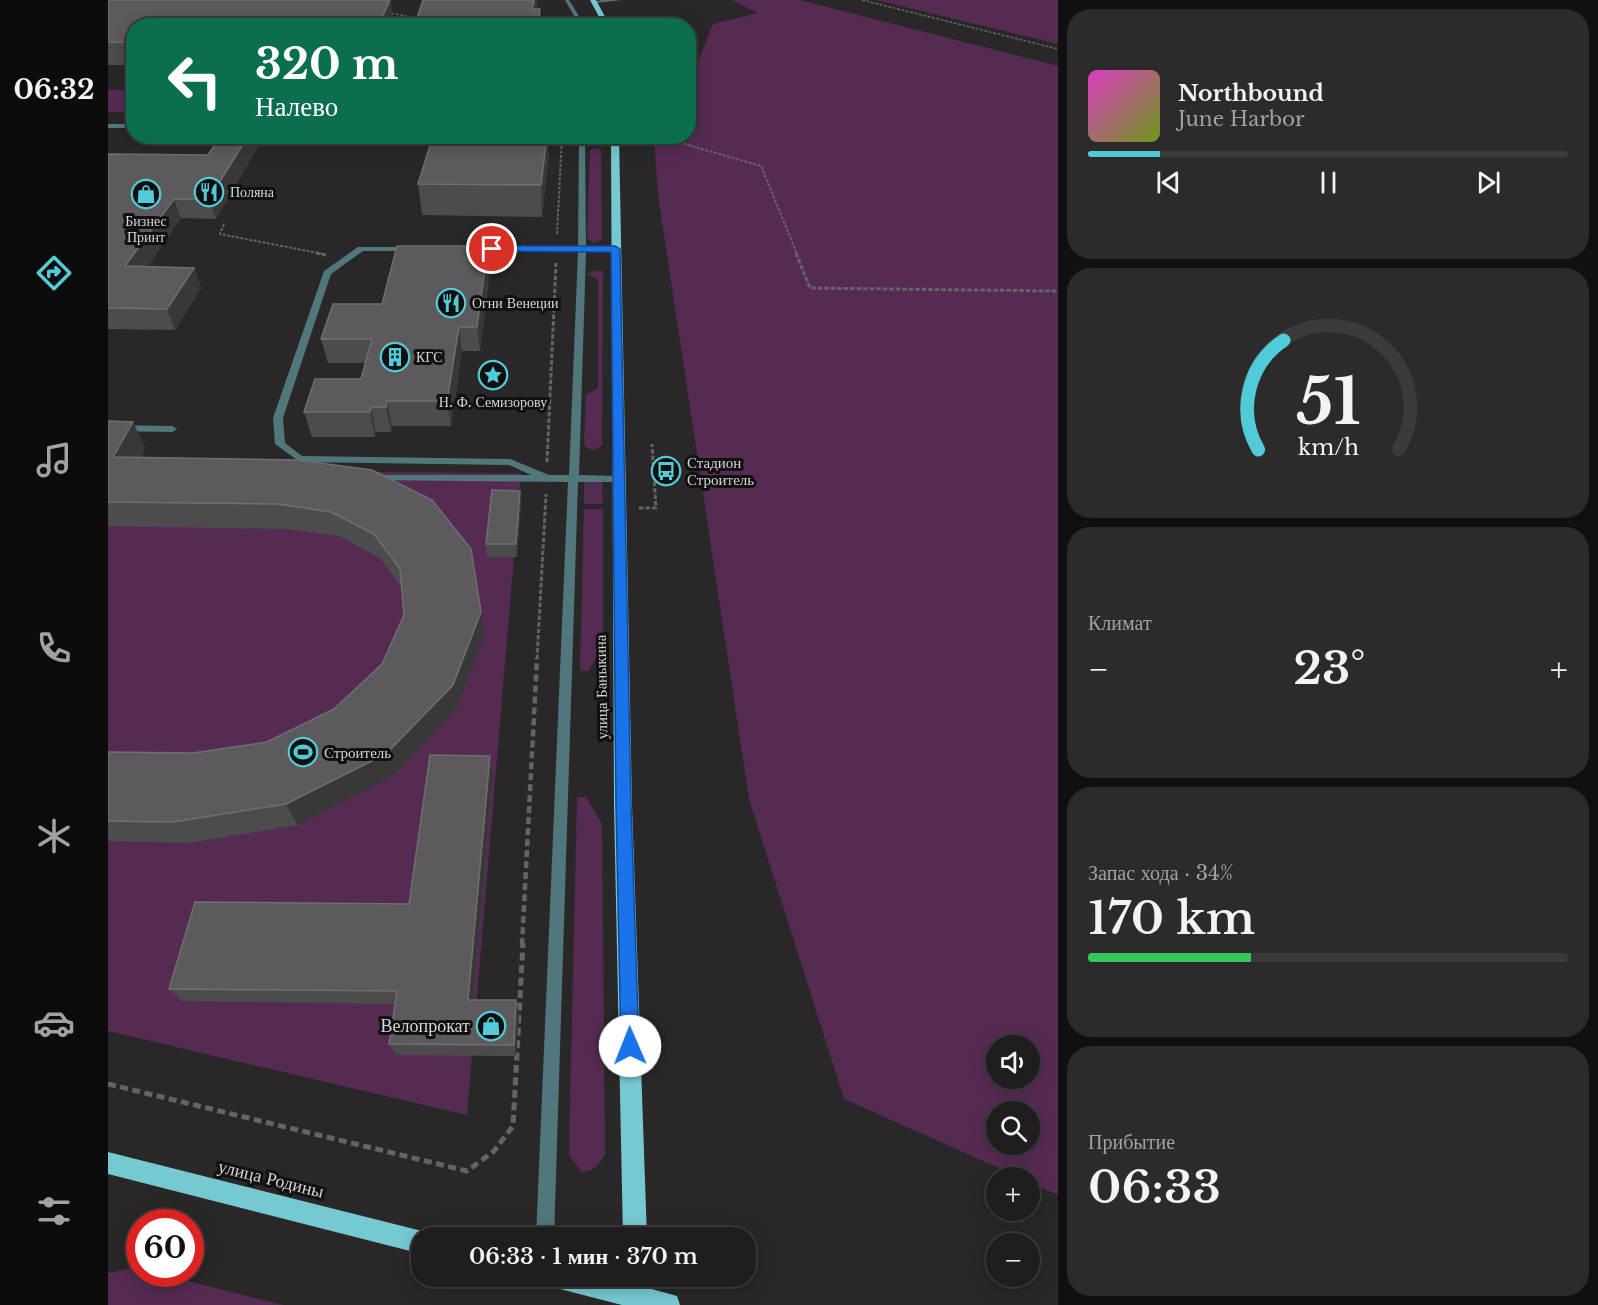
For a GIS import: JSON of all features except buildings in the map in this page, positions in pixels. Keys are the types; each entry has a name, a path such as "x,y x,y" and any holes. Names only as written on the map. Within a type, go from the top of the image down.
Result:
{"main road":[{"path":"594,1 603,18"},
{"name":"улица Баныкина","path":"615,144 623,806 635,1227"},
{"name":"улица Родины","path":"108,1163 411,1240"},
{"path":"637,1287 668,1305"}],"street":[{"path":"567,0 578,18"},
{"path":"594,1 620,0"},
{"path":"108,126 126,126"},
{"path":"545,1227 582,249 582,144"},
{"path":"419,249 362,249 327,273 278,418 279,444 300,459 510,462 547,478"},
{"path":"465,249 615,249"},
{"path":"108,428 172,429"},
{"path":"356,477 619,479"}],"path":[{"path":"862,0 1058,49"},
{"path":"380,12 407,16"},
{"path":"108,1084 467,1171 494,1151 513,1126 547,478 562,144"},
{"path":"685,144 762,166 810,288 1058,291"},
{"path":"224,224 220,234 348,259"}],"shaded area":[{"path":"732,0 800,0 1058,66 1058,1195 1040,1187 1040,1167 997,1167 844,1099 749,799 658,195 654,144 696,144 696,67 713,24 758,13"},
{"path":"876,0 1058,0 1058,44"},
{"path":"108,90 126,90 126,112 108,112"},
{"path":"594,148 601,150 602,239 594,243 587,238 590,150"},
{"path":"603,271 602,445 595,450 586,448 584,443 586,395 598,388 598,279 587,274"},
{"name":"Строитель","path":"108,446 145,447 138,470 521,473 467,1115 108,1031"},
{"path":"584,482 602,482 603,504 584,504"},
{"path":"584,509 603,509 603,644 589,671 580,671"},
{"path":"577,797 586,797 602,824 605,1154 596,1167 582,1172 569,1155"},
{"path":"126,1269 126,1287 204,1287 204,1285 283,1305 108,1305 108,1273"}],"place":[{"name":"Поляна","path":"209,192"},
{"name":"Бизнес Принт","path":"146,194"},
{"name":"Огни Венеции","path":"451,303"},
{"name":"КГС","path":"395,357"},
{"name":"Н. Ф. Семизорову","path":"493,375"},
{"name":"Стадион Строитель","path":"666,471"},
{"name":"Строитель","path":"303,752"},
{"name":"Велопрокат","path":"491,1026"}],"route":[{"path":"492,249 615,249 623,806 630,1046"}]}
